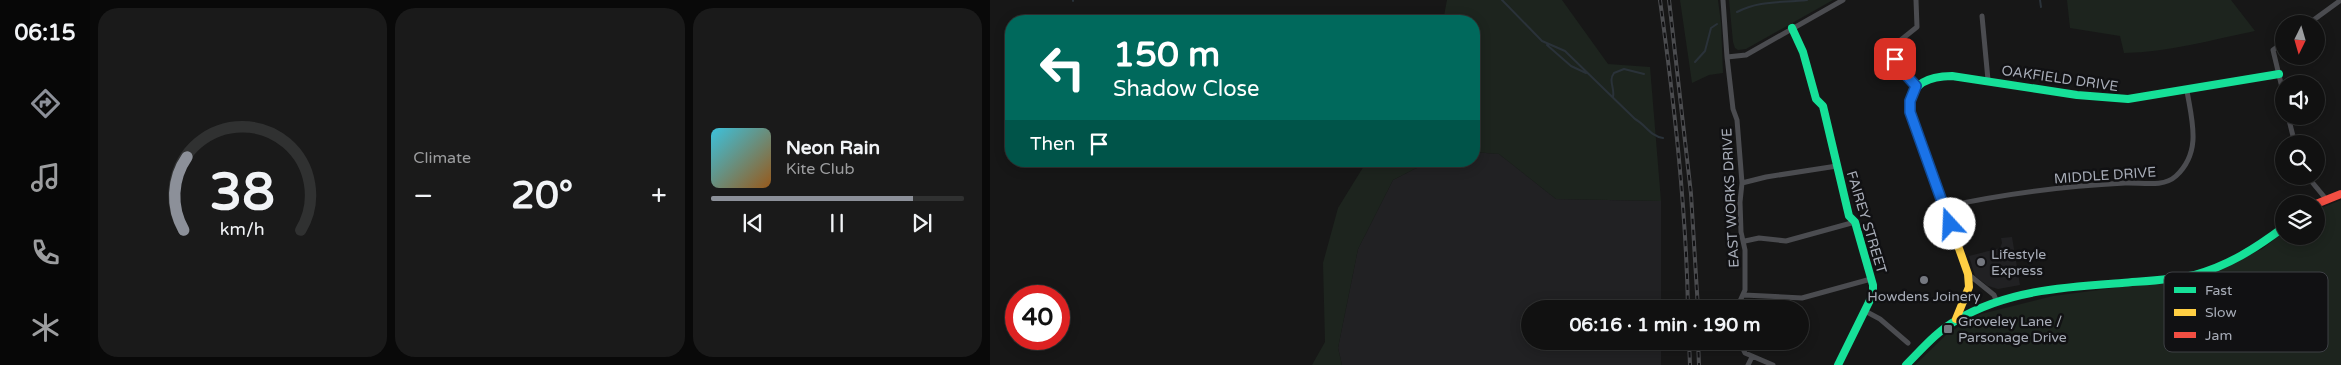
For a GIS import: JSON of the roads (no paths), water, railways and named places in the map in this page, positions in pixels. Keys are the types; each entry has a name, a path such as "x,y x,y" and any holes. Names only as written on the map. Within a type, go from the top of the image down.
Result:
{"street":[{"name":"EAST WORKS DRIVE","path":"1723,0 1727,56 1733,109 1737,120 1742,184 1740,202 1741,232 1744,240 1744,295 1741,300"},
{"path":"1727,56 1746,55 1843,0"},
{"path":"1916,0 1917,27 1897,43 1895,54 1897,65 1916,86 1910,101 1912,122 1968,274 1969,287 1967,295 1956,319"},
{"path":"2320,15 2341,0"},
{"path":"1982,16 1988,80"},
{"name":"FAIREY STREET","path":"1792,28 1803,52 1816,99 1824,106 1849,216 1855,222 1871,279 1873,294 1838,365"},
{"path":"2277,65 2279,74"},
{"name":"OAKFIELD DRIVE","path":"1916,86 1925,80 1938,76 1988,80 2128,100 2279,74"},
{"name":"MIDDLE DRIVE","path":"1944,207 2025,192 2124,183 2160,183 2174,178 2189,160 2194,147 2187,91"},
{"path":"1742,184 1766,177 1837,166"},
{"path":"2314,185 2326,199 2341,194"},
{"path":"1744,240 1759,238 1786,241 1855,222"},
{"path":"2206,272 2248,253 2275,234"},
{"path":"1968,274 1980,286 1994,295 1996,300"},
{"path":"1744,295 1802,298 1871,279"},
{"path":"1906,365 1929,340 1956,319 1996,300 2022,293 2053,289 2164,279"},
{"path":"1967,295 1980,286"},
{"path":"1865,311 1880,319 1908,343"},
{"path":"1744,350 1752,357 1773,365"},
{"path":"1748,365 1752,357"}],"waterway":[{"path":"1502,0 1542,41 1565,51 1635,119 1651,133 1663,138"},
{"path":"1737,12 1754,5 1807,0"},
{"path":"2040,0 2041,7"},
{"path":"1695,62 1705,51 1711,28 1717,24"},
{"path":"1547,45 1571,66 1586,73"},
{"path":"1613,97 1612,76 1614,73 1624,69 1644,74"}],"railway":[{"path":"1660,0 1678,154 1685,232 1688,300"},
{"path":"1669,0 1691,194 1697,300"},
{"path":"1689,350 1690,365"},
{"path":"1698,350 1699,365"}],"place":[{"name":"Lifestyle Express","path":"1981,262"},
{"name":"Howdens Joinery","path":"1924,280"},
{"name":"Groveley Lane / Parsonage Drive","path":"1948,329"}]}
